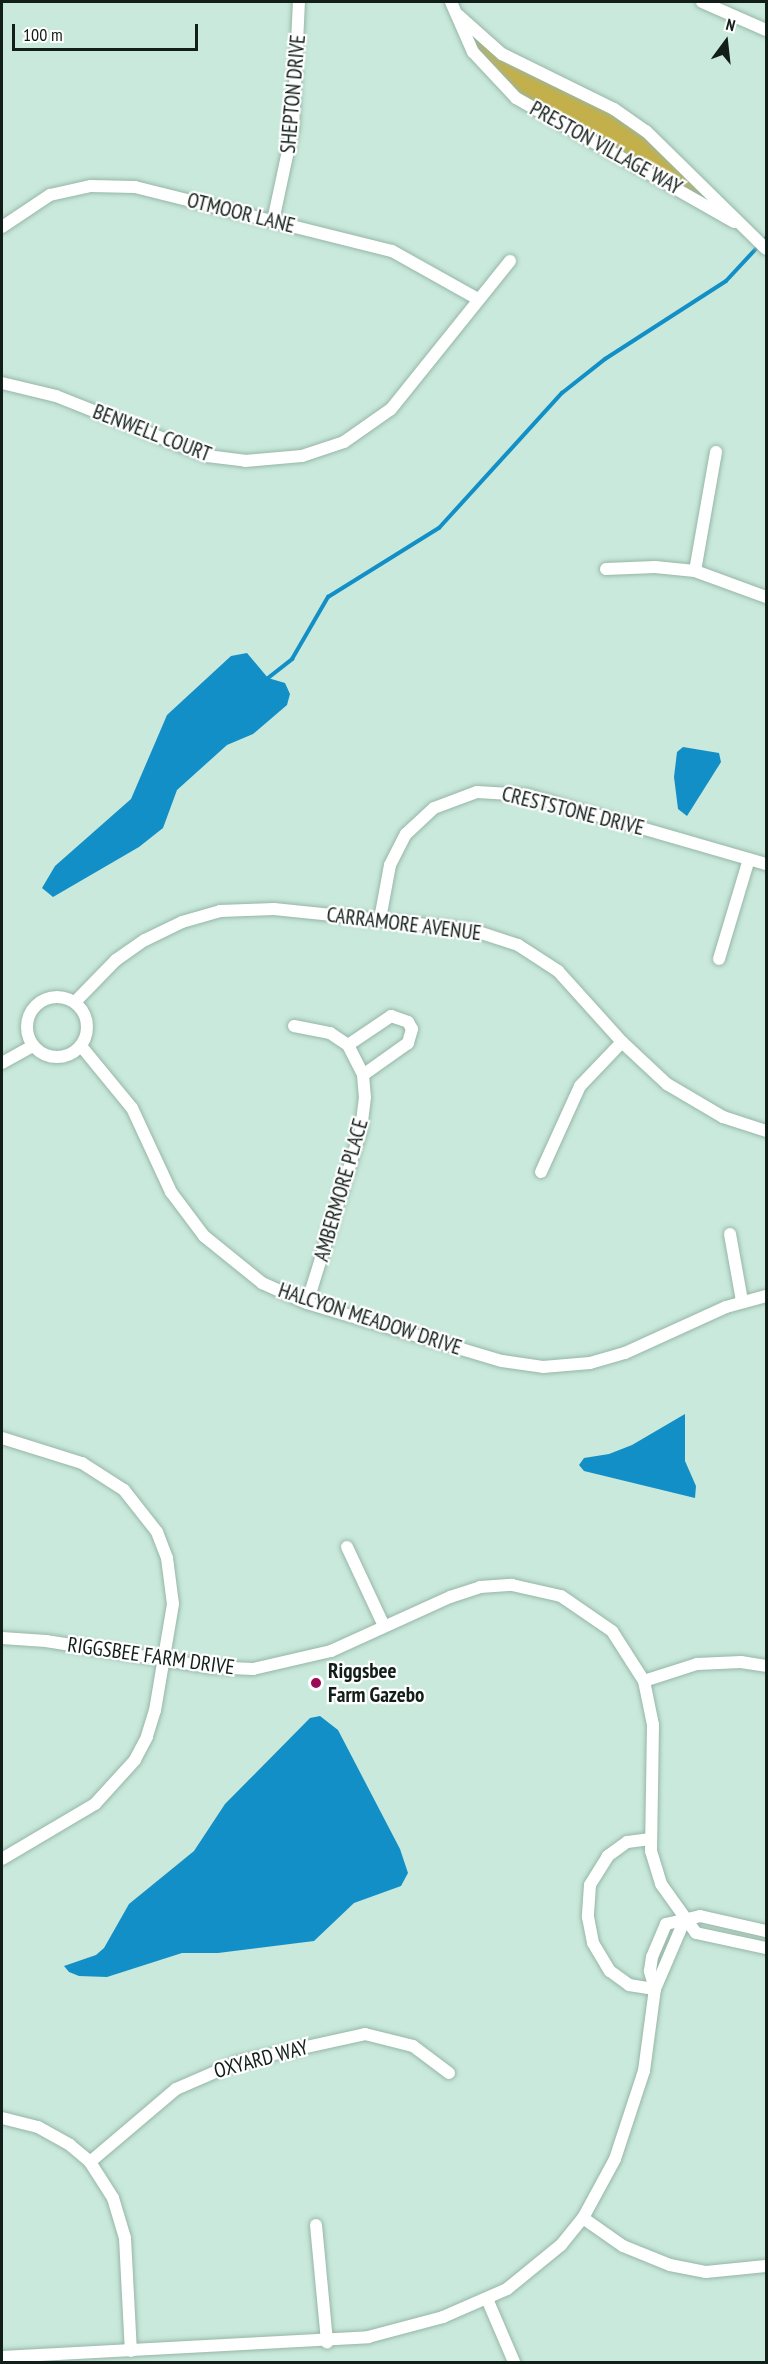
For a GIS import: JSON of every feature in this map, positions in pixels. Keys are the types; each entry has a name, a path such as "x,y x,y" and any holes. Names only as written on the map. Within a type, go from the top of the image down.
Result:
{"street":[{"name":"SHEPTON DRIVE","path":"273,221 293,128 299,2"},
{"name":"PRESTON VILLAGE WAY","path":"451,2 473,52 516,98 545,118 700,200 752,234"},
{"path":"702,2 766,30"},
{"name":"PRESTON VILLAGE WAY","path":"458,15 502,54 614,109 646,130 766,249"},
{"name":"OTMOOR LANE","path":"2,227 50,195 113,184 392,251 478,299"},
{"name":"BENWELL COURT","path":"2,383 56,396 207,456 244,461 289,459 344,442 391,410 409,391 478,299 510,261"},
{"path":"695,571 716,452"},
{"path":"606,569 655,567 695,571 766,597"},
{"name":"CRESTSTONE DRIVE","path":"380,919 390,865 406,834 434,808 477,792 526,795 766,864"},
{"path":"719,959 749,859"},
{"name":"CARRAMORE AVENUE","path":"75,1002 132,948 166,928 200,916 258,908 469,929 518,945 570,981 622,1042 684,1095 723,1117 766,1131"},
{"path":"58,997 75,1002 86,1018 88,1028 81,1046 57,1058 33,1046 26,1030 35,1006 58,997"},
{"path":"294,1026 330,1033 348,1045 391,1016 408,1022 412,1029 408,1043 363,1074"},
{"path":"541,1172 580,1086 622,1042"},
{"name":"AMBERMORE PLACE","path":"306,1303 361,1130 363,1074 348,1045"},
{"path":"2,1063 33,1046"},
{"name":"HALCYON MEADOW DRIVE","path":"81,1046 132,1108 171,1192 204,1236 262,1283 306,1303 502,1361 543,1367 590,1363 625,1353 742,1301 766,1296"},
{"path":"730,1234 742,1301"},
{"path":"2,1438 100,1472 124,1490 149,1519 168,1558 173,1589 164,1660 147,1737 125,1774 83,1812 2,1859"},
{"path":"347,1547 384,1626"},
{"name":"RIGGSBEE FARM DRIVE","path":"2,1638 230,1669 278,1666 331,1651 473,1589 496,1585 532,1588 561,1596 597,1617 622,1643 644,1681 653,1725 651,1839 653,1865 661,1884 696,1933 766,1948"},
{"path":"644,1681 697,1665 741,1662 766,1666"},
{"path":"651,1839 627,1842 608,1856 590,1885 588,1917 593,1943 610,1971 629,1984 655,1989"},
{"path":"2,2357 327,2342 403,2330 487,2299 524,2279 546,2262 584,2218 615,2159 634,2109 644,2071 655,1989 685,1919 700,1916 766,1931"},
{"name":"OXYARD WAY","path":"90,2162 176,2089 238,2062 365,2034 413,2046 449,2073"},
{"path":"2,2118 38,2127 90,2162 113,2198 122,2225 131,2351"},
{"path":"584,2218 623,2246 670,2265 706,2272 766,2266"},
{"path":"316,2225 327,2342"},
{"path":"487,2299 514,2362"}],"shaded area":[{"path":"463,24 631,124 710,202 574,129 510,88 484,62"}],"water":[{"path":"247,653 268,678 285,683 290,694 287,705 253,734 227,745 177,790 163,828 139,847 53,897 42,888 55,866 131,799 167,715 231,656"},
{"path":"683,747 719,753 721,762 687,816 678,809 674,777 677,752"},
{"path":"685,1414 685,1461 696,1486 695,1498 584,1471 579,1465 584,1458 609,1454 632,1445"},
{"path":"320,1716 338,1730 400,1849 408,1873 401,1886 354,1903 314,1941 218,1953 182,1953 107,1977 79,1976 69,1972 64,1966 96,1955 104,1948 129,1904 194,1851 225,1804 310,1718"}],"waterway":[{"path":"268,678 292,659 328,597 439,528 562,393 605,359 726,281 766,238"}],"place":[{"name":"Riggsbee Farm Gazebo","path":"316,1683"}]}
